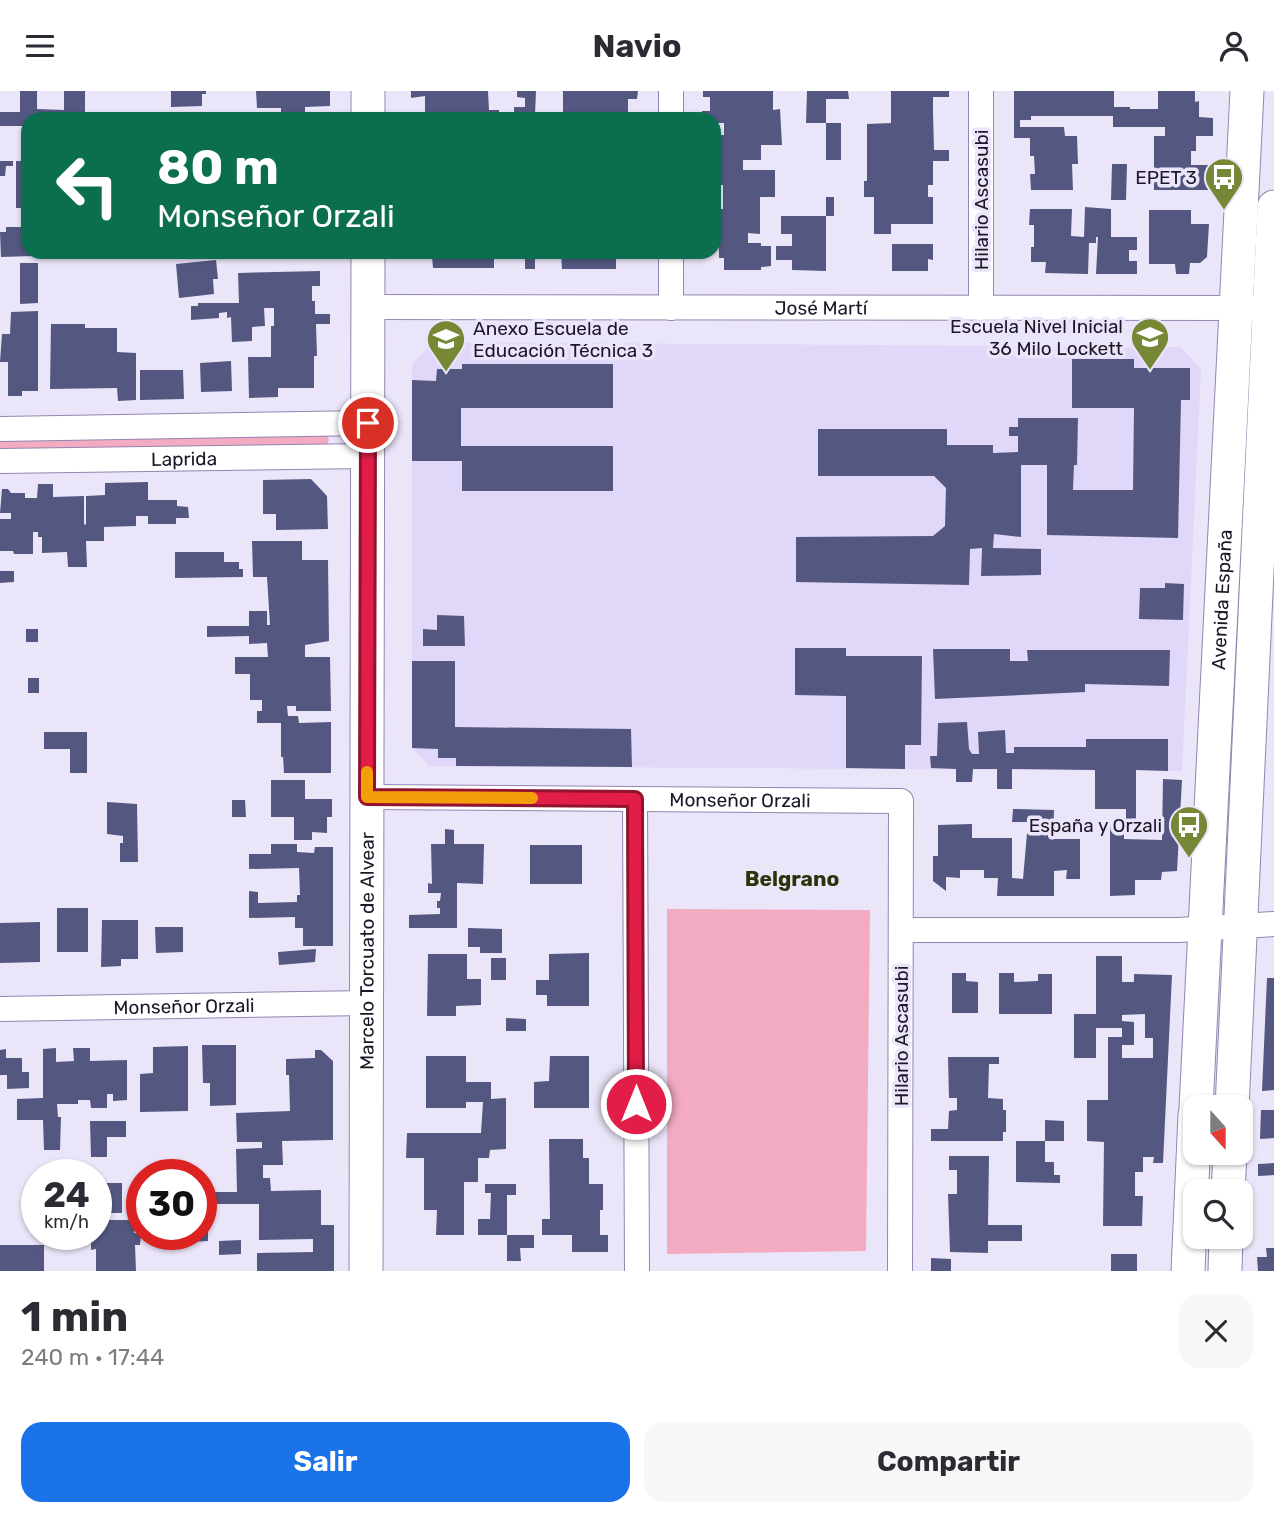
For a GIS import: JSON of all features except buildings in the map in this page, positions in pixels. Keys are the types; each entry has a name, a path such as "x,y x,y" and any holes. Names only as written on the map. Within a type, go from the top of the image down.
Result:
{"main road":[{"path":"368,91 368,112"},
{"name":"Avenida España","path":"1197,1095 1247,91"},
{"name":"Avenida España","path":"1233,1095 1272,308 1274,207"},
{"name":"Marcelo Torcuato de Alvear","path":"366,1271 368,259"},
{"path":"1188,1271 1193,1165"},
{"path":"1225,1271 1226,1249"}],"street":[{"path":"671,91 671,112"},
{"name":"Hilario Ascasubi","path":"981,91 981,308"},
{"path":"671,259 671,308"},
{"name":"José Martí","path":"368,307 1272,308"},
{"name":"Laprida","path":"0,429 368,439"},
{"name":"Laprida","path":"0,461 368,439"},
{"name":"Monseñor Orzali","path":"367,797 901,801"},
{"path":"635,799 637,1271"},
{"name":"Hilario Ascasubi","path":"900,1271 901,801"},
{"path":"901,930 1179,930 1274,924"},
{"name":"Monseñor Orzali","path":"0,1009 367,1003"}],"shaded area":[{"path":"433,342 1181,347 1201,369 1182,771 429,766 412,748 412,364"},
{"path":"327,435 327,445 0,450 0,440"},
{"path":"667,909 870,910 866,1251 667,1254"}],"slow traffic":[{"path":"367,772 367,797 532,798"}],"place":[{"name":"EPET 3","path":"1224,211"},
{"name":"Escuela Nivel Inicial 36 Milo Lockett","path":"1150,371"},
{"name":"Anexo Escuela de Educación Técnica 3","path":"446,373"},
{"name":"España y Orzali","path":"1189,859"}],"district":[{"name":"Belgrano","path":"792,879"}],"route":[{"path":"368,423 367,797 635,799 636,1104"}]}
